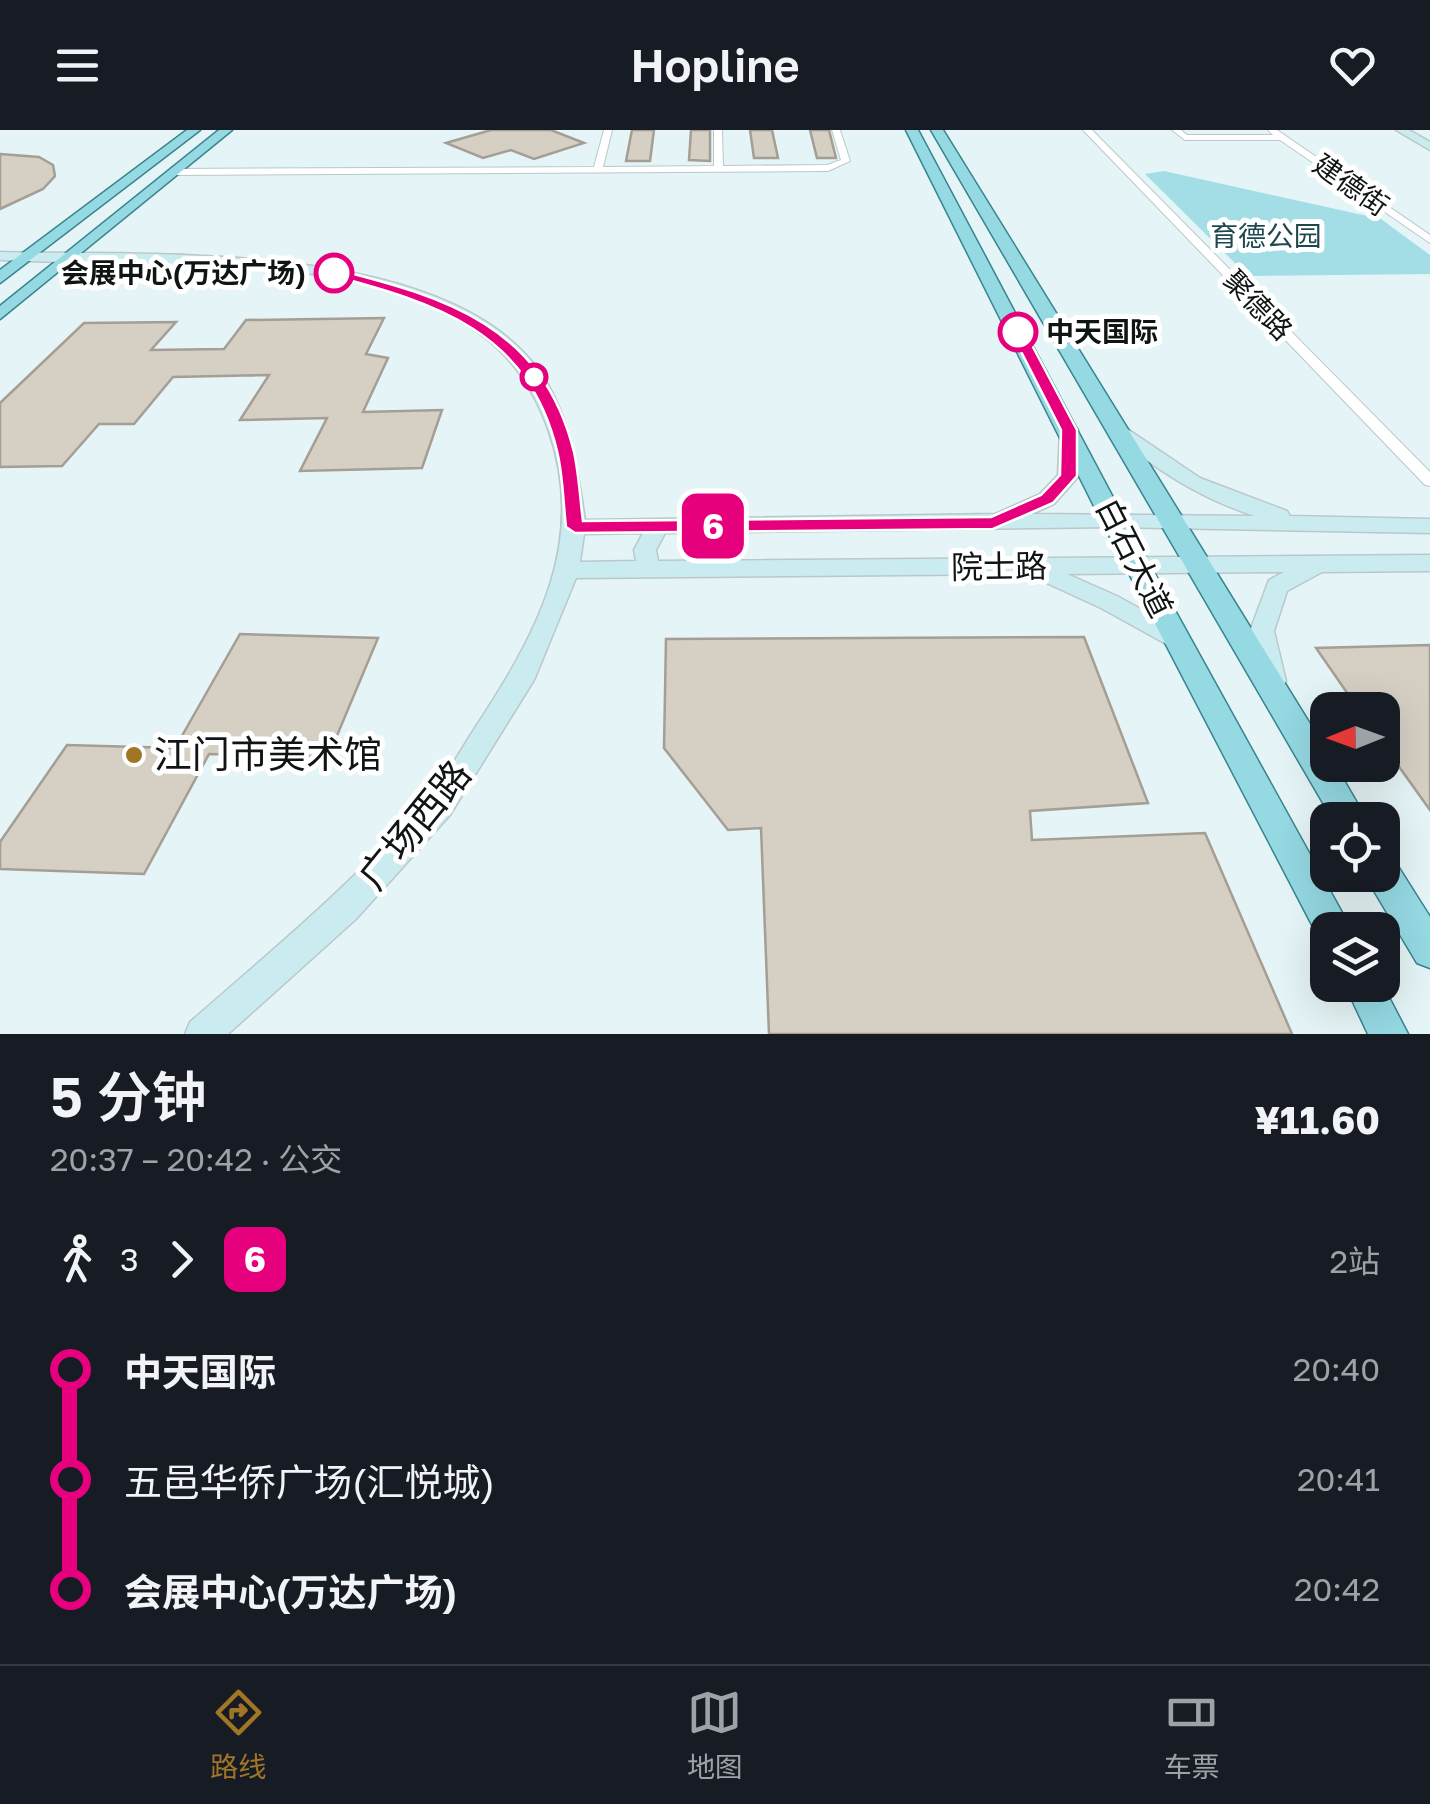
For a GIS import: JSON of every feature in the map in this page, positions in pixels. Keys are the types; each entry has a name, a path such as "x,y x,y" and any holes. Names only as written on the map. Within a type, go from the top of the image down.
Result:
{"main road":[{"path":"0,278 15,262 194,130"},
{"path":"0,314 226,130"},
{"name":"白石大道","path":"912,130 1177,642 1323,912"},
{"name":"白石大道","path":"937,130 1340,802"},
{"path":"1401,130 1429,143"},
{"path":"1416,130 1429,143"},
{"path":"56,235 98,236"},
{"name":"广场西路","path":"0,256 15,262 285,265 418,294 484,328 529,370 545,395 566,452 575,527 568,570 525,673 440,806 345,908 202,1034"},
{"path":"1111,422 1166,468 1215,497 1307,524"},
{"path":"993,523 1047,499 1068,476 1069,430"},
{"name":"院士路","path":"575,527 1113,520 1430,526"},
{"path":"650,570 645,550 658,526"},
{"path":"1278,699 1262,631 1277,586 1323,562"},
{"name":"院士路","path":"568,570 1430,563"},
{"path":"1020,567 1070,582 1130,612 1177,642"},
{"path":"1394,892 1430,950"},
{"path":"1372,1002 1389,1034"}],"street":[{"path":"598,170 608,130"},
{"path":"718,130 719,169"},
{"path":"174,172 719,169 842,164 846,161 836,130"},
{"name":"聚德路","path":"1087,130 1430,481"},
{"path":"1176,130 1185,138 1282,137"},
{"name":"建德街","path":"1272,130 1430,240"}],"green space":[{"name":"育德公园","path":"1164,171 1381,219 1430,255 1430,274 1248,276 1145,174"}],"building":[{"path":"491,130 551,130 584,143 534,159 511,150 483,158 446,143"},
{"path":"632,130 654,130 650,161 626,161"},
{"path":"691,130 710,130 710,161 689,160"},
{"path":"750,130 772,130 778,158 754,158"},
{"path":"810,130 829,130 836,158 817,158"},
{"path":"0,154 39,157 53,165 55,176 43,189 0,209"},
{"path":"384,318 366,354 388,358 363,412 442,410 422,468 300,471 327,418 240,420 269,375 173,377 134,424 99,424 62,466 0,467 0,403 84,323 176,322 151,350 224,349 246,320"},
{"name":"江门市美术馆","path":"240,634 378,638 328,757 209,754 144,874 0,869 0,842 67,745 175,748"},
{"path":"1084,637 1148,803 1030,811 1032,840 1205,833 1292,1034 769,1034 761,828 728,830 664,748 666,639"},
{"path":"1430,645 1430,810 1400,768 1400,692 1347,692 1316,648"}],"bus line":[{"name":"6","path":"334,273 418,294 484,328 529,370 545,395 566,452 575,527 993,523 1047,499 1068,476 1069,430 1018,332"}],"place":[{"name":"会展中心(万达广场)","path":"334,273"},
{"name":"中天国际","path":"1018,332"},
{"name":"江门市美术馆","path":"134,755"}]}
